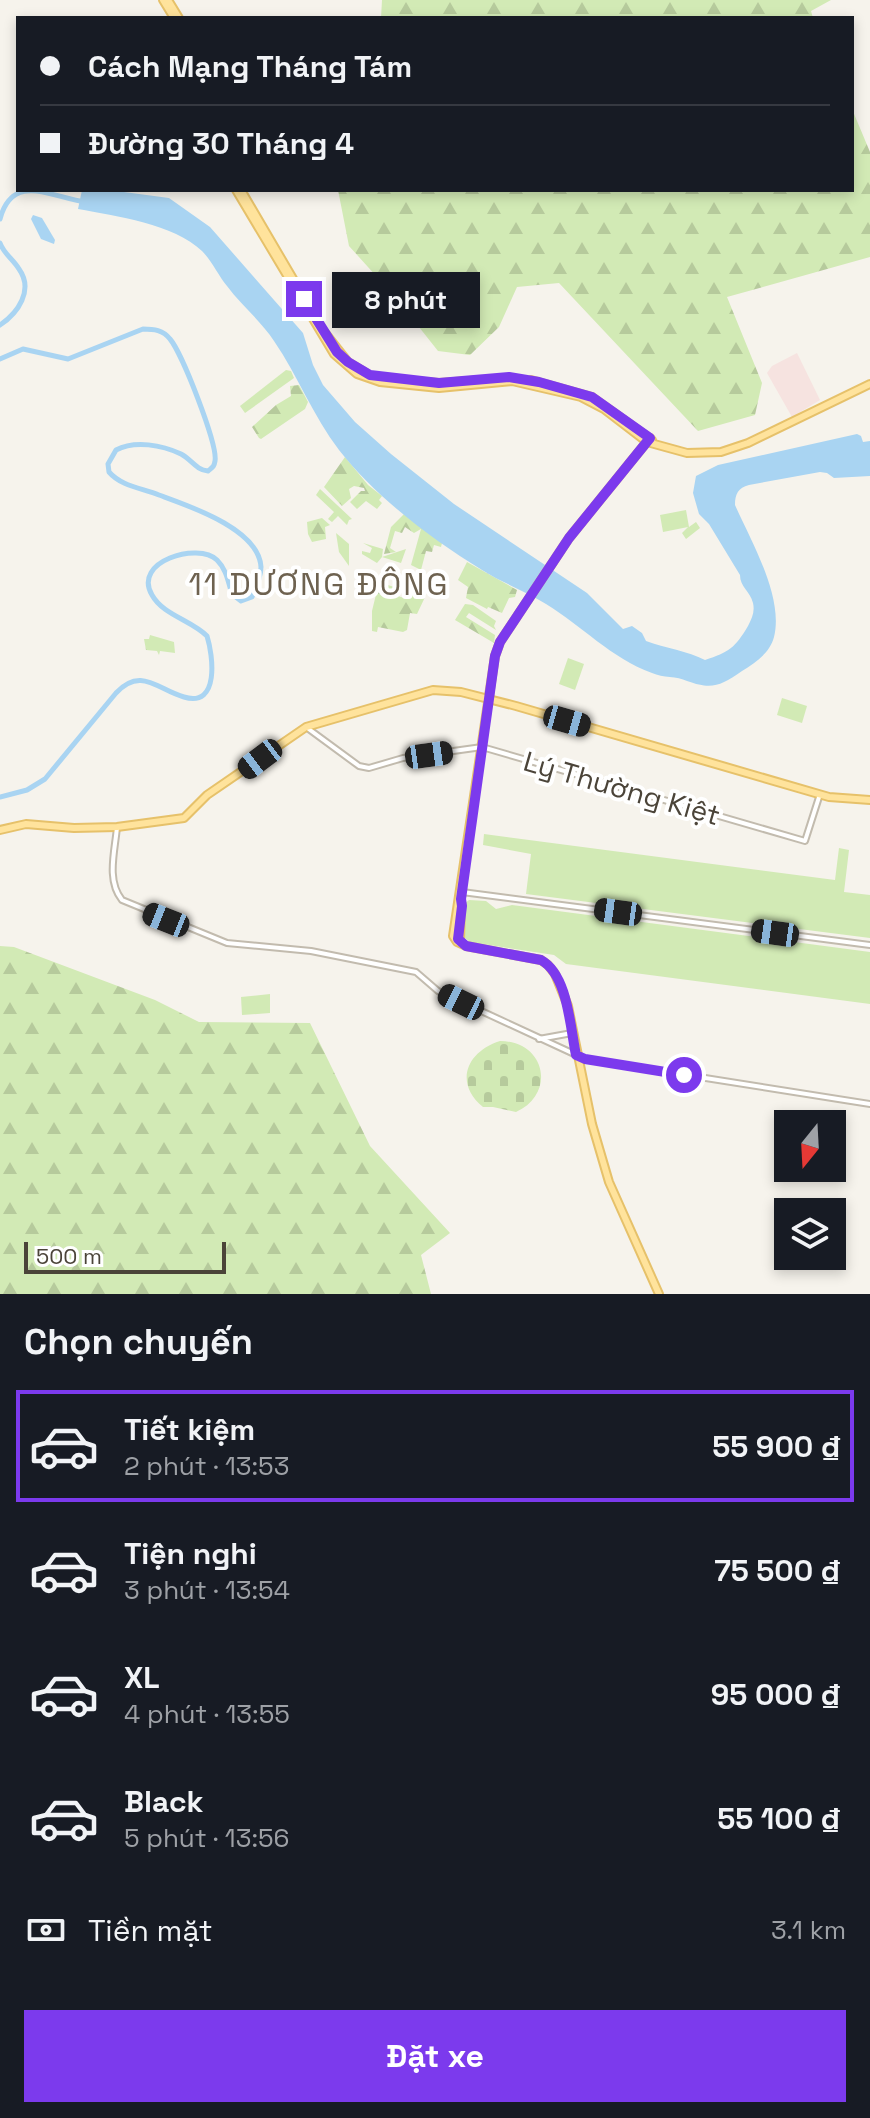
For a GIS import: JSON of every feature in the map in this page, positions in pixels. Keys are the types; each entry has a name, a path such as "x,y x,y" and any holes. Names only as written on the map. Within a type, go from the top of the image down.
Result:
{"main road":[{"path":"239,192 335,353 379,380 436,385 506,379 539,384 591,399 648,440 687,453 726,451 771,434 820,406 870,384"},
{"path":"648,440 553,560 500,642 495,656 461,895 458,939 466,946 541,960 548,965 565,998 592,1124 609,1182 659,1294"},
{"path":"0,830 26,824 74,828 117,827 184,818 207,795 306,727 433,690 489,699 820,794 870,800"}],"street":[{"name":"Lý Thường Kiệt","path":"306,727 354,763 369,768 403,758 482,747 805,841 820,794"},
{"path":"117,827 114,888 129,904 227,943 311,951 416,972 438,991 585,1059 870,1104"},
{"path":"461,895 870,945"},
{"path":"538,1039 572,1033"}],"shaded area":[{"path":"797,353 820,400 792,417 767,373 772,366"}],"green space":[{"path":"382,0 831,0 811,11 812,16 381,16"},
{"path":"854,114 870,152 870,257 727,297 762,383 755,415 698,431 559,283 517,287 499,327 470,355 438,351 349,246 338,192 854,192"},
{"path":"286,370 291,371 294,378 245,413 240,406"},
{"path":"299,385 308,402 305,409 259,438 252,427 291,396 290,386"},
{"path":"345,457 368,485 382,496 379,500 382,503 377,509 366,501 357,509 350,502 365,491 364,488 354,486 349,489 351,498 342,506 324,487"},
{"path":"320,489 352,519 347,525 338,516 332,522 328,519 334,512 316,495"},
{"path":"686,510 689,527 696,522 700,528 686,539 682,533 688,527 663,532 660,515"},
{"path":"404,514 442,543 441,547 434,545 432,552 426,551 421,570 411,565 421,529 414,533 405,527 402,533 395,531 390,548 396,552 384,554 391,527"},
{"path":"322,518 330,525 325,527 326,539 312,542 307,522"},
{"path":"336,533 349,544 349,566 339,552"},
{"path":"363,543 383,549 377,563 362,554 362,551 370,553 372,548"},
{"path":"406,549 401,563 382,557"},
{"path":"467,562 517,590 502,613 466,598 468,587 458,580"},
{"path":"379,582 400,589 398,596 407,599 412,589 426,595 417,614 410,613 407,630 403,632 378,627 377,632 372,631 372,611"},
{"path":"465,604 473,605 496,621 496,630 469,613 466,617 495,635 494,643 455,620"},
{"path":"150,635 174,642 175,653 160,651 159,655 157,651 146,650 144,639 149,639"},
{"path":"568,658 584,664 575,690 559,684"},
{"path":"782,698 807,706 802,723 777,715"},
{"path":"484,834 835,880 839,848 849,850 844,892 870,895 870,938 526,894 531,854 483,845"},
{"path":"469,900 486,901 496,909 512,905 870,952 870,1004 566,964 554,955 470,942 461,935 464,904"},
{"path":"0,946 14,947 155,1000 199,1022 310,1023 370,1146 450,1233 421,1255 431,1294 0,1294"},
{"path":"270,994 270,1013 242,1015 241,997"},
{"path":"500,1041 527,1049 536,1058 540,1069 541,1081 537,1093 516,1112 483,1107 469,1088 467,1078 472,1060 488,1046"}],"water":[{"path":"82,192 124,192 169,198 210,227 303,333 323,385 355,422 454,504 587,593 623,629 632,626 642,633 646,641 705,660 726,652 735,644 753,615 753,603 740,575 709,524 699,514 693,493 696,476 718,465 857,434 863,442 870,441 870,476 834,478 820,472 749,485 740,490 735,505 757,552 774,605 776,621 772,643 757,661 716,685 656,675 623,659 538,599 482,570 443,544 405,516 370,484 339,450 321,424 274,341 202,251 176,234 160,228 78,209"},
{"path":"33,215 42,218 55,240 54,244 41,239 31,219"}],"waterway":[{"path":"0,219 6,204 22,192"},
{"path":"41,192 86,202"},
{"path":"0,243 19,269 25,285 18,308 0,325"},
{"path":"0,359 23,349 68,359 143,329 164,334 176,348 198,399 211,437 214,465 208,471 204,470 174,451 140,444 116,450 108,464 109,472 125,484 187,506 236,530 257,553 261,567 252,597 241,601 232,594 220,564 208,555 183,554 159,564 151,573 148,583 152,595 163,608 207,636 212,667 209,688 204,695 196,698 175,694 150,682 134,681 125,685 45,779 27,790 0,797"}],"district":[{"name":"11 DƯƠNG ĐÔNG","path":"319,584"}],"route":[{"path":"304,299 337,352 360,371 380,378 439,383 509,377 539,382 599,400 650,438 569,538 500,642 495,656 482,747 458,939 466,946 541,960 548,965 568,1006 576,1055 684,1075"}]}
